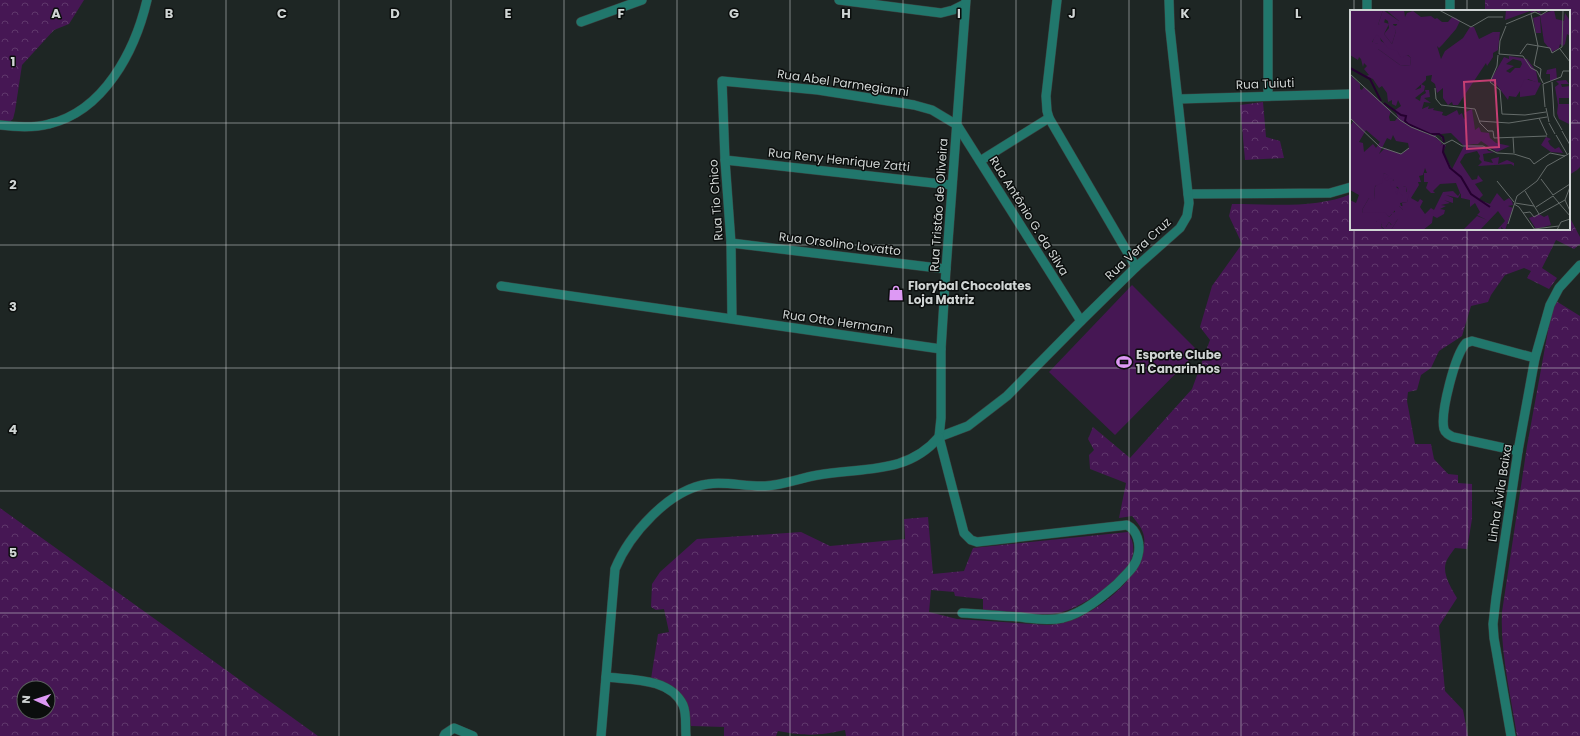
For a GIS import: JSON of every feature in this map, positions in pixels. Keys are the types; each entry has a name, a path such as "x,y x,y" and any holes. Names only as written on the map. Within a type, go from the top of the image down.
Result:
{"street":[{"path":"0,125 49,125 78,112 91,102 106,88 134,44 147,0"},
{"path":"581,22 642,0"},
{"path":"839,0 879,2 941,13 953,10 966,2"},
{"path":"1057,0 1046,96 1046,111 1136,267"},
{"name":"Rua Vera Cruz","path":"939,437 968,426 1007,396 1136,267 1183,225 1189,211 1188,194 1179,98 1170,29 1169,0"},
{"path":"1268,0 1268,96"},
{"name":"Rua Tristão de Oliveira","path":"939,437 942,418 942,349 951,185 966,2"},
{"name":"Rua Abel Parmegianni","path":"722,81 818,90 914,105 932,110 957,125"},
{"name":"Rua Tio Chico","path":"722,81 725,160 731,243 732,318"},
{"name":"Rua Tuiuti","path":"1179,98 1350,94"},
{"path":"980,161 1049,118"},
{"name":"Rua Antônio G. da Silva","path":"957,125 1081,321"},
{"name":"Rua Reny Henrique Zatti","path":"725,160 951,185"},
{"path":"1188,194 1330,193 1350,187"},
{"name":"Rua Orsolino Lovatto","path":"731,243 946,269"},
{"name":"Linha Ávila Baixa","path":"1511,736 1494,638 1493,624 1518,451 1535,358 1550,305 1559,288 1580,265"},
{"name":"Rua Otto Hermann","path":"501,286 942,349"},
{"path":"1518,451 1453,437 1447,434 1444,430 1445,405 1459,353 1466,343 1472,342 1535,358"},
{"path":"939,437 964,533 971,540 984,541 1127,525 1132,528 1138,541 1138,556 1130,571 1106,594 1075,613 1060,618 1044,619 962,613"},
{"path":"601,736 615,569 622,554 633,538 654,514 670,501 694,487 709,484 751,486 779,485 827,473 887,467 900,463 920,453 929,447 939,437"},
{"path":"606,677 657,684 668,688 678,697 683,706 686,736"},
{"path":"444,736 454,728 473,736"}],"green space":[{"path":"0,0 84,0 69,24 54,30 22,65 13,119 5,125 0,125"},
{"path":"1485,0 1580,0 1580,167 1570,174 1570,10 1485,10"},
{"path":"1263,102 1266,137 1280,141 1284,158 1245,160 1240,105"},
{"path":"1350,194 1350,230 1570,230 1570,218 1580,237 1580,244 1574,249 1556,240 1542,268 1557,278 1549,289 1527,278 1531,271 1524,268 1505,275 1488,302 1471,306 1462,336 1439,351 1431,368 1421,375 1417,390 1408,392 1407,401 1415,444 1431,444 1434,459 1448,474 1458,475 1458,483 1472,484 1472,519 1467,549 1455,548 1448,558 1445,567 1446,576 1457,598 1439,626 1445,691 1463,710 1468,736 846,736 845,730 819,734 796,734 778,731 776,736 724,736 724,727 691,726 687,704 651,679 658,634 669,632 664,609 656,610 651,607 652,584 660,572 697,539 801,532 830,546 905,539 904,519 928,517 933,574 964,571 973,548 1128,532 1132,541 1133,551 1132,558 1127,567 1100,593 1066,611 1048,614 1020,614 983,610 983,599 955,596 954,592 931,590 929,612 957,619 1048,625 1066,622 1081,616 1107,600 1120,589 1139,564 1143,550 1144,537 1141,528 1132,516 1119,518 1126,483 1090,469 1089,455 1094,450 1088,439 1093,427 1130,458 1192,389 1210,340 1200,327 1212,286 1242,244 1229,216 1232,204 1293,205 1338,199"},
{"name":"Esporte Clube 11 Canarinhos","path":"1132,285 1198,351 1115,435 1049,372"},
{"path":"1556,301 1580,316 1580,736 1517,736 1504,659 1502,612 1527,446 1552,309"},
{"path":"0,508 318,736 0,736"}],"place":[{"name":"Florybal Chocolates Loja Matriz","path":"896,293"},
{"name":"Esporte Clube 11 Canarinhos","path":"1124,362"}]}
